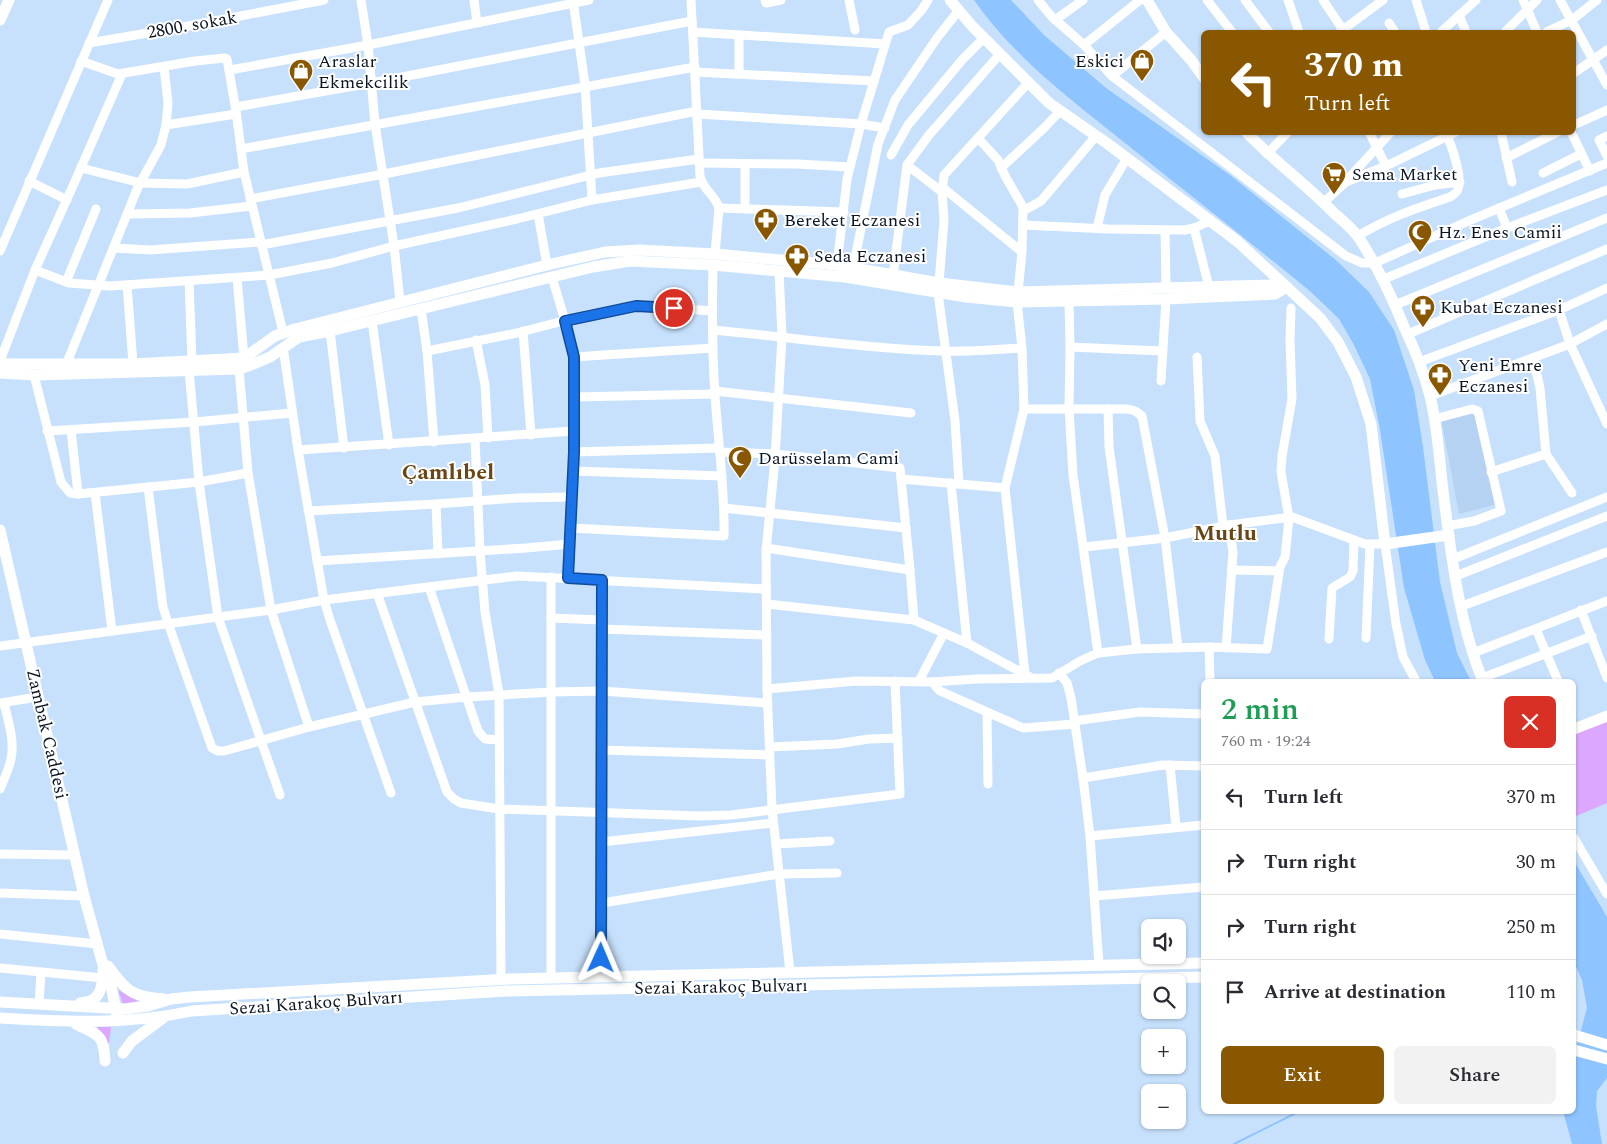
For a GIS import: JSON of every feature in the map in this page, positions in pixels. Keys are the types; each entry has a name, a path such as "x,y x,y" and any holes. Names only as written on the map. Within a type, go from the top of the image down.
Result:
{"main road":[{"path":"0,20 8,0"},
{"path":"950,0 984,38 1049,103 1127,158 1237,241 1320,318 1338,342 1356,377 1370,424 1390,544 1446,533"},
{"path":"1147,0 1166,32 1201,74"},
{"path":"1249,135 1267,154 1324,202 1358,236 1384,279 1408,334 1430,396 1446,533 1472,653 1483,679"},
{"path":"0,373 34,375 191,366 244,358 283,332 400,301 605,252 640,250 778,271 938,288"},
{"path":"0,362 66,365 133,364 239,369 270,357 299,337 552,277 630,262 714,260 837,265 893,276 966,297 1275,294 1283,283"},
{"path":"1017,297 1068,302 1166,294 1209,287 1272,286 1283,283"},
{"name":"Zambak Caddesi","path":"0,530 84,896 105,965"},
{"path":"1576,725 1607,716"},
{"path":"105,965 121,984 134,994 171,999 501,979 1201,963"},
{"path":"68,1006 93,1000 99,994 104,978 105,965"},
{"path":"105,965 121,1008 122,1022"},
{"name":"Sezai Karakoç Bulvarı","path":"0,1018 72,1022 122,1022 164,1017 192,1011 506,991 1201,977"},
{"path":"0,1002 121,1008 148,1006 171,999"},
{"path":"123,1053 130,1042 164,1017"},
{"path":"72,1022 92,1030 98,1036 104,1047 105,1060"},
{"path":"1576,1036 1607,1045"},
{"path":"1576,1051 1607,1059"}],"street":[{"path":"0,251 108,0"},
{"name":"2800. sokak","path":"89,43 324,0"},
{"path":"361,0 368,45 375,124 384,174 400,301"},
{"path":"474,0 476,23"},
{"path":"230,70 368,45 589,0"},
{"path":"572,528 724,536 724,508 712,330 714,260 719,208 717,201 701,182 691,0"},
{"path":"765,0 766,3 781,0"},
{"path":"849,0 855,30"},
{"path":"837,265 847,179 861,124 889,32 908,25 928,0"},
{"path":"1038,0 1056,20 1084,45 1112,76 1346,256 1362,263 1375,264 1499,208 1607,163"},
{"path":"1056,20 1083,0"},
{"path":"1084,45 1140,0"},
{"path":"1207,0 1230,30"},
{"path":"1245,0 1268,30"},
{"path":"1288,0 1298,30"},
{"path":"1323,0 1341,30"},
{"path":"1343,30 1368,5 1383,0"},
{"path":"1416,0 1425,30"},
{"path":"1443,30 1476,0"},
{"path":"1523,0 1536,30"},
{"path":"1507,30 1537,0"},
{"path":"1560,0 1607,85"},
{"path":"1550,30 1572,20 1597,0"},
{"path":"573,2 585,87 592,200"},
{"path":"853,268 869,181 878,144 895,100 937,38 959,10"},
{"path":"1459,15 1465,30"},
{"path":"166,125 692,21"},
{"path":"1389,23 1393,30"},
{"path":"693,32 886,44"},
{"path":"1112,76 1166,32"},
{"path":"739,35 739,74"},
{"path":"891,155 908,124 962,60 984,38"},
{"path":"1576,72 1607,50"},
{"path":"893,276 907,165 929,135 1000,54"},
{"path":"81,61 122,74 228,59 244,172 283,332"},
{"path":"66,365 140,183 161,144 166,125 168,103 164,67"},
{"path":"241,149 585,87 695,70 874,81"},
{"path":"0,362 35,270 122,74"},
{"path":"967,643 955,484 955,421 938,288 944,220 942,189 944,175 1028,83"},
{"path":"1576,124 1607,110"},
{"path":"1001,168 1060,111"},
{"path":"128,214 190,213 251,203 384,174 697,113 861,124 885,128"},
{"path":"1267,154 1285,135"},
{"path":"1370,135 1386,166"},
{"path":"1324,202 1346,182 1389,135"},
{"path":"1346,182 1386,166 1448,135"},
{"path":"1358,236 1377,224 1403,212 1450,197 1458,189 1460,182 1450,135"},
{"path":"1502,135 1512,182"},
{"path":"1506,158 1552,135"},
{"path":"1572,135 1590,171"},
{"path":"1023,211 1041,201 1096,136"},
{"path":"1607,136 1599,140 1607,156"},
{"path":"978,138 998,160 1023,211 1022,252 1017,297 1022,348 1024,409 1005,488 1029,676"},
{"path":"1543,173 1581,154"},
{"path":"1097,228 1105,195 1127,158"},
{"path":"114,248 150,250 260,243 458,208 590,176 699,161 850,167"},
{"path":"745,164 745,208"},
{"path":"907,165 942,189 1022,252"},
{"path":"81,168 140,183 187,184 244,172"},
{"path":"29,181 67,200"},
{"path":"35,270 66,282 99,286 269,275 332,263 394,246 592,200 701,182"},
{"path":"1402,194 1435,185 1460,182"},
{"path":"1384,279 1507,228 1607,190"},
{"path":"719,208 844,212"},
{"path":"1499,208 1507,228"},
{"path":"66,282 96,209"},
{"path":"538,214 547,265"},
{"path":"1395,305 1607,218"},
{"path":"1023,225 1165,230 1194,228 1210,220"},
{"path":"1194,228 1209,287"},
{"path":"1161,381 1166,294 1165,230"},
{"path":"1408,334 1607,249"},
{"path":"778,271 782,336 775,454 766,548 767,689 773,822 790,972"},
{"path":"552,277 574,357 574,471 568,578"},
{"path":"237,278 244,358"},
{"path":"189,281 191,366 198,482 218,617 280,795"},
{"path":"127,285 133,364"},
{"path":"1419,362 1559,310 1607,288"},
{"path":"1068,302 1070,347 1069,408 1073,475 1098,653"},
{"path":"427,351 636,306 712,311"},
{"path":"767,689 856,681 932,682 1029,676 1052,678 1080,661 1098,653 1137,649 1209,647 1266,649 1279,570 1285,557 1289,518 1281,472 1292,399 1290,340 1292,308"},
{"path":"421,309 427,351 434,442"},
{"path":"1559,310 1570,344 1607,424"},
{"path":"372,321 389,445"},
{"path":"1430,396 1570,344 1607,324"},
{"path":"712,330 886,348 945,351 1022,348"},
{"path":"330,331 344,448"},
{"path":"523,331 531,435"},
{"path":"476,340 485,385 488,438"},
{"path":"283,347 292,413 324,600 391,793"},
{"path":"1070,347 1162,351"},
{"path":"574,357 713,348"},
{"path":"1197,357 1200,421 1215,456 1226,526 1233,552 1226,648"},
{"path":"1533,358 1540,388 1546,454 1572,494"},
{"path":"239,369 248,473 271,610 309,727"},
{"path":"34,375 61,482 70,493 95,493 198,482 248,473"},
{"path":"574,397 715,393 911,413"},
{"path":"1024,409 1108,409 1135,411 1142,416 1165,538 1178,648"},
{"path":"1108,409 1109,446 1137,649"},
{"path":"1434,419 1472,409 1478,411 1501,511 1446,533"},
{"path":"47,431 194,422 292,413"},
{"path":"72,430 78,494"},
{"path":"298,450 574,431"},
{"path":"476,439 482,581 485,612 499,694 501,979"},
{"path":"574,452 719,450 775,454 900,468 914,620"},
{"path":"1491,472 1546,454"},
{"path":"574,471 722,476"},
{"path":"901,479 1005,488"},
{"path":"148,487 163,607 212,748 218,751 415,702 499,694 602,691 768,703"},
{"path":"95,493 112,631"},
{"path":"308,510 518,498 572,497"},
{"path":"1453,559 1607,498"},
{"path":"436,504 438,554"},
{"path":"724,508 906,528"},
{"path":"1456,576 1607,516"},
{"path":"1084,547 1165,538 1226,526 1292,517 1354,540 1370,544 1390,544 1396,624 1403,657 1415,679"},
{"path":"1329,639 1332,588 1350,577 1353,571 1354,540"},
{"path":"317,561 570,544"},
{"path":"1366,638 1370,544"},
{"path":"766,548 910,570"},
{"path":"1462,606 1607,552"},
{"path":"1231,570 1279,570"},
{"path":"0,646 271,610 377,592 517,576 766,589"},
{"path":"551,577 551,978"},
{"path":"601,977 602,580"},
{"path":"430,587 480,734 485,739 499,740"},
{"path":"377,592 449,794 454,799 465,804 499,809 700,816 731,815 900,794 895,681"},
{"path":"1472,653 1607,600"},
{"path":"767,604 914,620 967,643 1029,676"},
{"path":"1581,610 1607,678"},
{"path":"551,618 602,625 767,635"},
{"path":"1536,629 1557,679"},
{"path":"919,682 944,632"},
{"path":"1485,679 1592,636"},
{"path":"1209,647 1210,679"},
{"path":"1059,673 1067,683 1071,698 1083,778 1090,836 1099,965"},
{"path":"932,682 940,691 1023,728 1075,723 1140,712 1201,714"},
{"path":"0,789 10,763 12,751 11,736 2,703 38,697"},
{"path":"988,713 988,784"},
{"path":"602,750 770,751 869,739 898,738"},
{"path":"1083,778 1163,765 1201,766"},
{"path":"1170,765 1176,827"},
{"path":"601,842 773,822"},
{"path":"1090,836 1201,825"},
{"path":"776,844 830,841"},
{"path":"1576,841 1607,894"},
{"path":"0,854 75,855"},
{"path":"602,903 779,874 836,873"},
{"path":"1094,896 1201,887"},
{"path":"0,893 84,896"},
{"path":"0,934 97,941"},
{"path":"0,968 104,978"},
{"path":"39,1004 41,972"}],"shaded area":[{"path":"1474,411 1498,504 1459,514 1441,418"},
{"path":"1607,721 1607,803 1576,816 1576,732"},
{"path":"118,990 138,1001 123,1004"},
{"path":"97,1027 111,1027 109,1043 108,1043"}],"water":[{"path":"974,0 1011,0 1044,35 1106,88 1230,175 1337,261 1369,292 1394,330 1414,390 1440,582 1457,653 1470,679 1434,679 1425,660 1404,588 1380,430 1370,379 1339,319 1311,292 1047,79 1008,42"},
{"path":"1576,864 1607,917 1607,1078 1597,1091 1596,1106 1602,1144 1572,1144 1564,1114 1576,1114 1576,1048 1587,1008 1582,980 1576,966"}],"waterway":[{"path":"1234,1144 1294,1114"}],"place":[{"name":"Eskici","path":"1142,82"},
{"name":"Araslar Ekmekcilik","path":"301,92"},
{"name":"Sema Market","path":"1334,195"},
{"name":"Bereket Eczanesi","path":"766,241"},
{"name":"Hz. Enes Camii","path":"1420,253"},
{"name":"Seda Eczanesi","path":"797,277"},
{"name":"Kubat Eczanesi","path":"1423,328"},
{"name":"Yeni Emre Eczanesi","path":"1440,396"},
{"name":"Darüsselam Cami","path":"740,479"}],"district":[{"name":"Çamlıbel","path":"448,472"},
{"name":"Mutlu","path":"1225,533"}],"route":[{"path":"601,958 602,580 568,578 572,528 574,357 565,321 586,315 636,306 674,308"}]}
